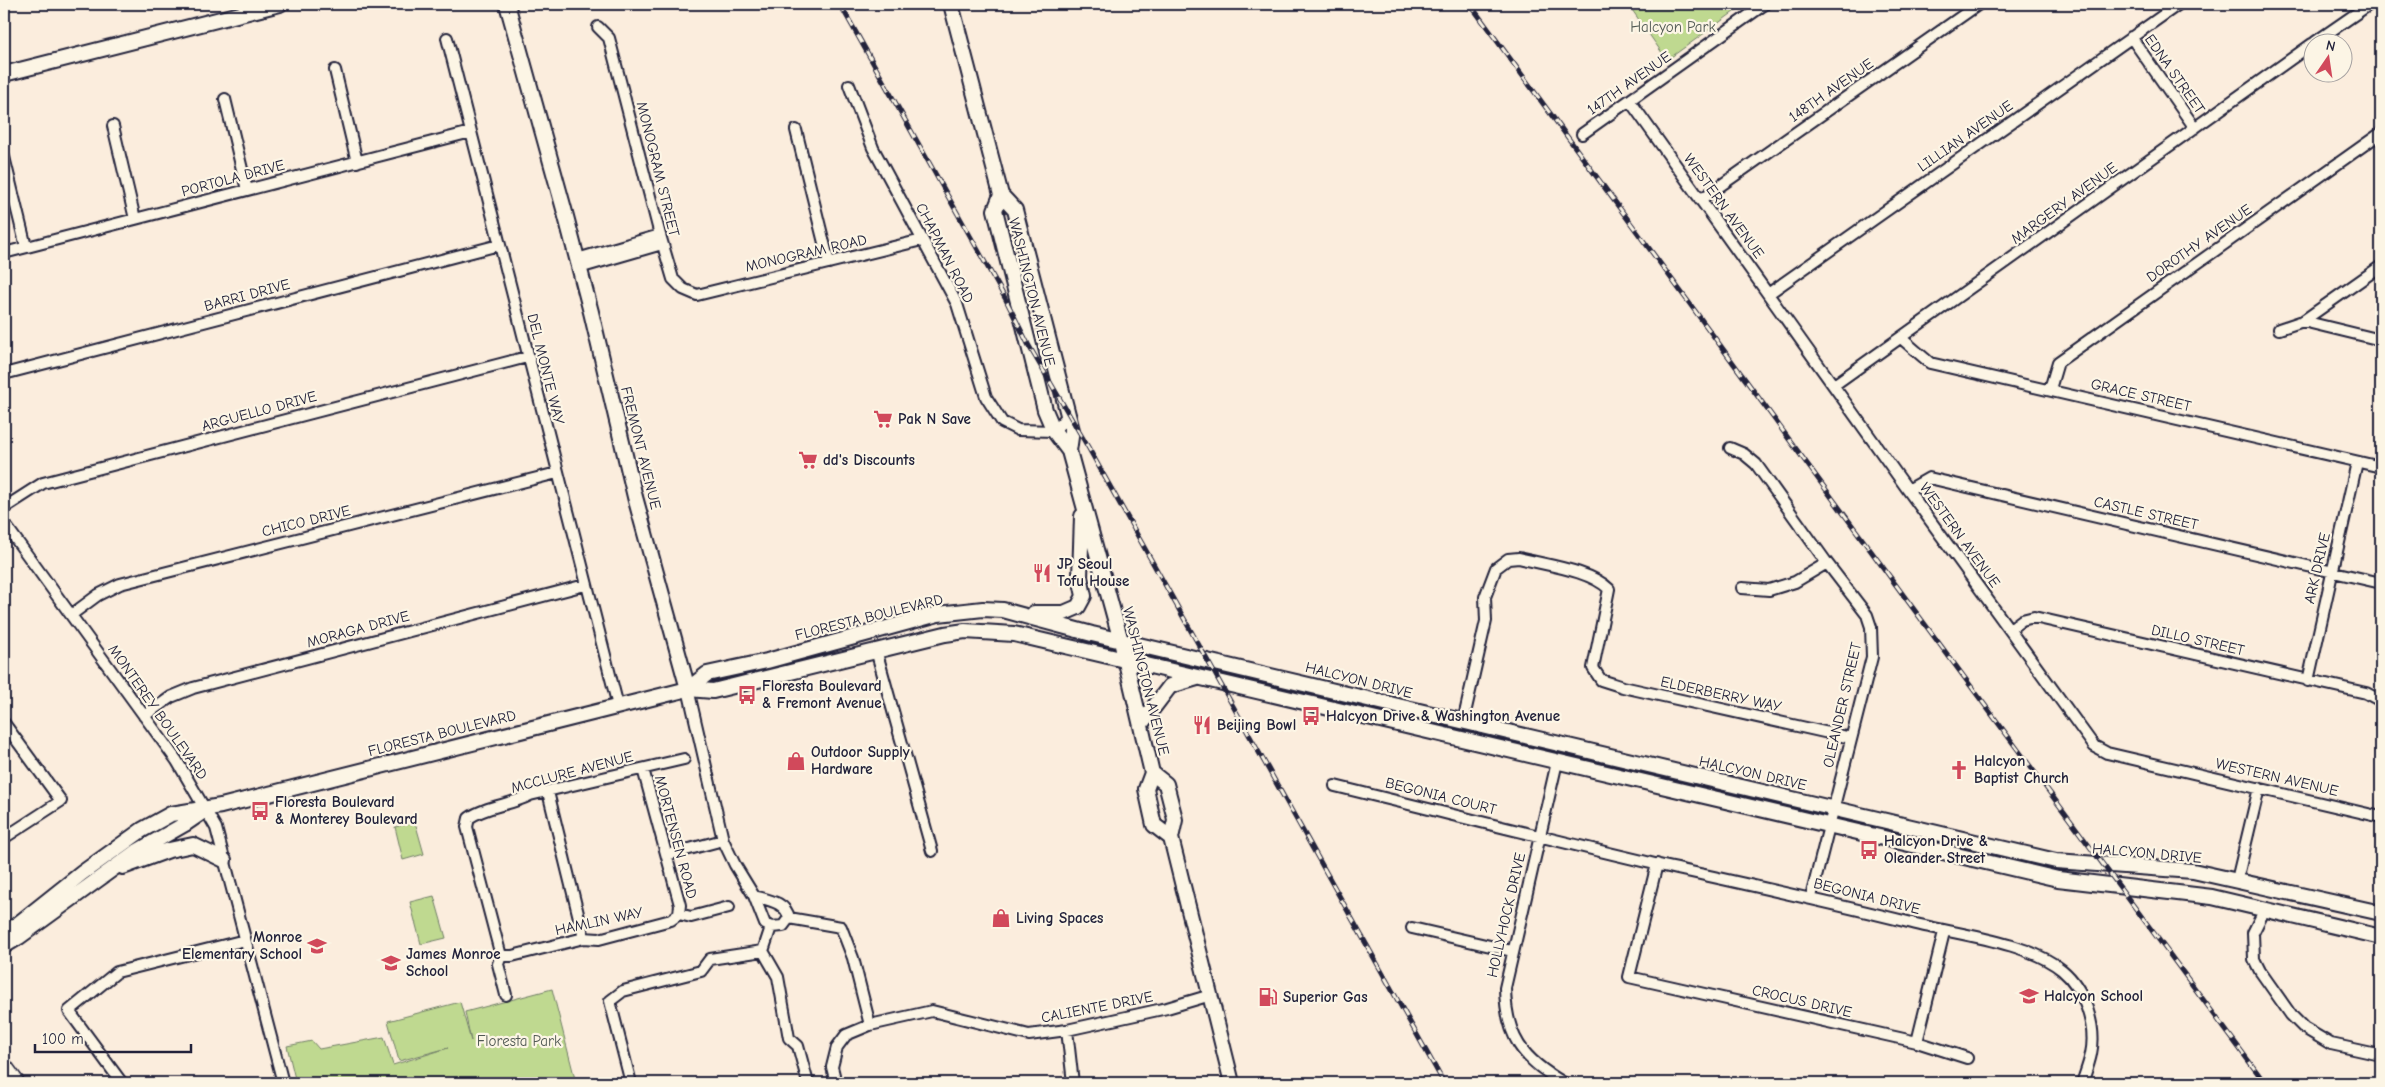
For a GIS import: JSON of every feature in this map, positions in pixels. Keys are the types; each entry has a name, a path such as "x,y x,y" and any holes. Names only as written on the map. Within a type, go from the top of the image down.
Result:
{"highway":[{"path":"4,1068 15,1083"}],"main road":[{"path":"4,74 280,4"},
{"name":"FREMONT AVENUE","path":"507,4 578,263 635,497 688,689"},
{"name":"WASHINGTON AVENUE","path":"951,4 1001,195 1015,210 1072,430 1069,451"},
{"name":"WASHINGTON AVENUE","path":"1001,195 995,210 1045,410 1054,431 1069,451 1121,641 1152,773 1146,789 1154,825 1171,838"},
{"path":"1003,610 1049,614 1064,613 1078,607 1084,596 1080,576 1083,503"},
{"name":"FLORESTA BOULEVARD","path":"688,689 707,674 767,661 938,614 983,609 1003,610 1121,641"},
{"name":"FLORESTA BOULEVARD","path":"4,935 82,873 142,830 171,814 205,810 688,689 713,691 944,634 965,631 999,632 1125,659"},
{"name":"HALCYON DRIVE","path":"1121,641 1258,671 1463,722 2064,862 2193,871 2381,913"},
{"path":"1125,659 2058,879 2104,886 2185,892 2381,937"},
{"path":"1141,724 1170,686 1200,678"},
{"name":"WASHINGTON AVENUE","path":"1152,773 1166,784 1175,820 1171,838 1232,1083"},
{"name":"FLORESTA BOULEVARD","path":"4,946 20,937 136,852 185,824 205,810"},
{"path":"106,873 169,850 193,845 224,860"},
{"path":"1968,858 2001,848"}],"street":[{"name":"147TH AVENUE","path":"1582,134 1765,4"},
{"name":"148TH AVENUE","path":"1700,200 1979,4"},
{"name":"LILLIAN AVENUE","path":"1768,294 2179,4"},
{"name":"MARGERY AVENUE","path":"2330,32 2370,4"},
{"name":"MONOGRAM STREET","path":"598,27 609,38 661,240 673,279 683,289 697,295"},
{"name":"EDNA STREET","path":"2131,37 2195,128"},
{"name":"DEL MONTE WAY","path":"447,38 585,585 618,706"},
{"name":"MARGERY AVENUE","path":"1834,385 2302,52"},
{"path":"335,70 357,162"},
{"name":"CHAPMAN ROAD","path":"849,85 873,148 957,304 986,397 1002,422 1018,430 1054,431"},
{"path":"225,99 247,190"},
{"name":"WESTERN AVENUE","path":"1630,101 2094,746 2107,753 2381,817"},
{"path":"113,126 135,219"},
{"path":"796,130 829,263"},
{"name":"PORTOLA DRIVE","path":"4,253 471,132"},
{"name":"DOROTHY AVENUE","path":"2050,389 2058,362 2381,132"},
{"path":"4,157 26,247"},
{"path":"578,263 661,240"},
{"name":"MONOGRAM ROAD","path":"697,295 922,240"},
{"name":"BARRI DRIVE","path":"4,374 499,245"},
{"path":"2278,329 2302,321 2381,266"},
{"path":"2302,321 2381,340"},
{"name":"GRACE STREET","path":"1902,338 1930,363 2050,389 2381,467"},
{"name":"ARGUELLO DRIVE","path":"4,508 43,483 527,357"},
{"path":"1054,431 1068,415"},
{"name":"OLEANDER STREET","path":"1730,448 1744,454 1756,464 1867,615 1871,627 1872,657 1811,897"},
{"name":"ARK DRIVE","path":"2308,681 2357,462"},
{"name":"CHICO DRIVE","path":"70,615 98,594 120,584 557,472"},
{"name":"CASTLE STREET","path":"1908,490 1929,478 2381,582"},
{"name":"MONTEREY BOULEVARD","path":"4,523 183,771 216,828 283,1083"},
{"name":"ELDERBERRY WAY","path":"1463,722 1486,621 1484,598 1496,568 1508,559 1519,558 1589,576 1602,582 1609,589 1592,668 1601,680 1623,687 1851,738"},
{"path":"1742,588 1769,590 1795,582 1827,563"},
{"name":"MORAGA DRIVE","path":"144,716 171,697 193,688 585,585"},
{"name":"DILLO STREET","path":"2010,629 2022,620 2034,617 2366,693 2381,701"},
{"path":"876,650 932,851"},
{"name":"FREMONT AVENUE","path":"688,689 723,840 735,865 754,896 765,924 771,927"},
{"path":"4,723 61,801 4,838"},
{"name":"MCCLURE AVENUE","path":"501,956 467,827 469,818 476,813 548,792 684,759"},
{"name":"HOLLYHOCK DRIVE","path":"1557,762 1505,988 1508,1024 1519,1046 1533,1063 1564,1083"},
{"name":"MORTENSEN ROAD","path":"643,769 680,905 679,914"},
{"name":"BEGONIA COURT","path":"1335,786 1540,836"},
{"path":"2237,880 2259,788"},
{"path":"548,792 584,938"},
{"name":"BEGONIA DRIVE","path":"1540,836 1657,864 1811,897 1944,932 2021,948 2046,959 2064,972 2078,989 2086,1006 2092,1030 2092,1052 2082,1083"},
{"path":"667,855 723,840"},
{"name":"CROCUS DRIVE","path":"1657,864 1630,977 1917,1042 1967,1058"},
{"path":"754,896 779,903 788,913 789,918"},
{"name":"HAMLIN WAY","path":"501,956 512,956 584,938 599,940 671,920 679,914 691,917 729,907"},
{"path":"2266,910 2253,933 2254,959 2260,971 2291,1015 2304,1028 2331,1044 2381,1055"},
{"path":"789,918 783,926 771,927 763,951 778,977 789,1038 798,1046 808,1083"},
{"path":"789,918 841,927 853,958 870,1025"},
{"path":"1412,928 1512,951"},
{"path":"1917,1042 1944,932"},
{"path":"122,1083 69,1011 117,972 245,940"},
{"path":"631,1083 610,1001 623,991 701,971 710,959 763,951"},
{"path":"501,956 498,964 506,995"},
{"name":"CALIENTE DRIVE","path":"836,1083 832,1067 837,1047 846,1034 870,1025 932,1011 1029,1035 1067,1030 1166,1008 1211,995"},
{"path":"1067,1030 1073,1083"}],"green space":[{"name":"Halcyon Park","path":"1628,4 1745,4 1667,60"},
{"path":"415,822 424,854 403,860 395,827"},
{"path":"434,896 446,938 421,944 410,902"},
{"name":"Floresta Park","path":"552,989 576,1083 296,1083 287,1046 312,1041 319,1049 384,1037 393,1065 448,1048 399,1061 388,1021 460,1002 471,1041 465,1012"}],"railway":[{"path":"840,4 1005,298 1029,346 1088,447 1444,1083"},
{"path":"1470,4 1904,596 2265,1083"}],"place":[{"name":"Pak N Save","path":"883,419"},
{"name":"dd's Discounts","path":"808,460"},
{"name":"JP Seoul Tofu House","path":"1042,573"},
{"name":"Floresta Boulevard & Fremont Avenue","path":"747,695"},
{"name":"Halcyon Drive & Washington Avenue","path":"1311,716"},
{"name":"Beijing Bowl","path":"1202,725"},
{"name":"Outdoor Supply Hardware","path":"796,761"},
{"name":"Halcyon Baptist Church","path":"1959,770"},
{"name":"Floresta Boulevard & Monterey Boulevard","path":"260,811"},
{"name":"Halcyon Drive & Oleander Street","path":"1869,850"},
{"name":"Living Spaces","path":"1001,918"},
{"name":"Monroe Elementary School","path":"317,946"},
{"name":"James Monroe School","path":"391,963"},
{"name":"Halcyon School","path":"2029,996"},
{"name":"Superior Gas","path":"1268,997"}]}
